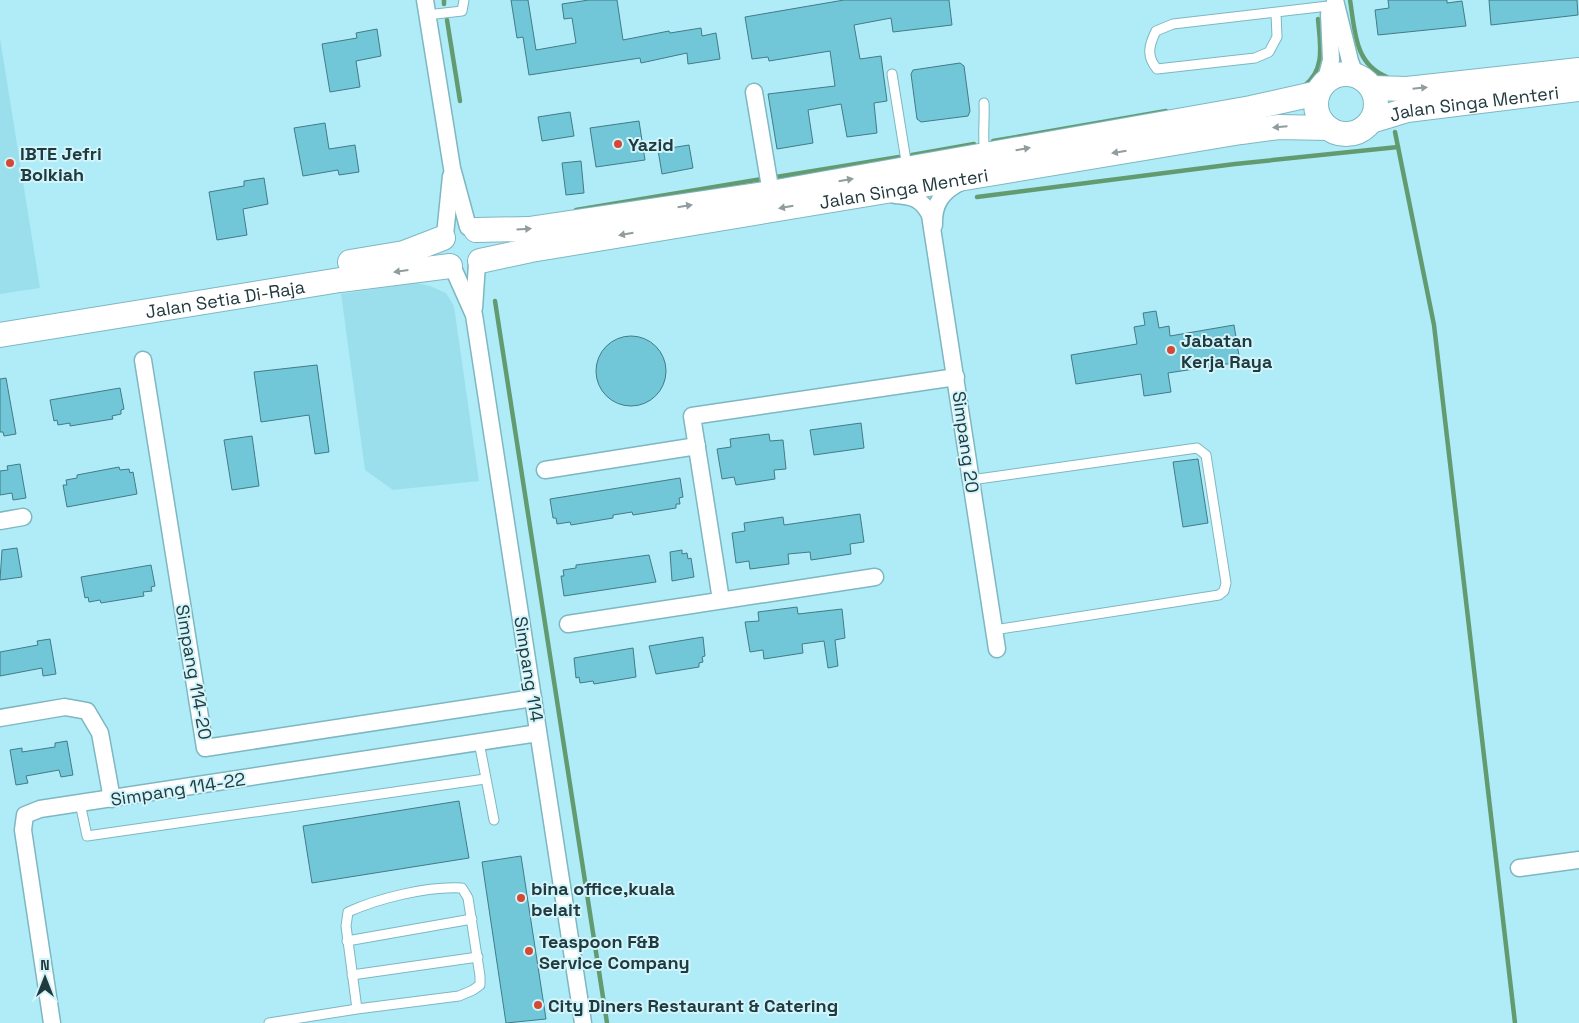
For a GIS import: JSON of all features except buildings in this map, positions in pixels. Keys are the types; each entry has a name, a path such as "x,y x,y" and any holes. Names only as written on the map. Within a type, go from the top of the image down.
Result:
{"main road":[{"name":"Jalan Singa Menteri","path":"1368,84 1407,89 1579,70"},
{"path":"1344,74 1354,75 1368,84 1376,99 1376,110 1371,121 1362,129 1351,133 1339,133 1328,128 1317,112 1321,88 1333,77 1344,74"},
{"name":"Jalan Singa Menteri","path":"479,263 531,250 858,195 983,165 1261,106 1321,88"},
{"name":"Jalan Singa Menteri","path":"1371,121 1407,110 1579,90"},
{"name":"Jalan Singa Menteri","path":"472,229 529,229 771,193 908,169 983,165 1279,127 1328,128"},
{"path":"455,228 472,229 482,236 484,253 479,263 466,270 452,267 442,256 444,237 455,228"},
{"name":"Jalan Setia Di-Raja","path":"0,320 404,253 444,237"},
{"name":"Jalan Setia Di-Raja","path":"0,336 340,280 452,267"}],"street":[{"path":"1330,2 1353,69 1368,84"},
{"path":"1321,88 1331,60 1330,2"},
{"path":"426,8 452,168 472,229"},
{"path":"754,92 771,193"},
{"path":"934,235 935,209 939,199 953,186 983,165"},
{"path":"444,237 452,168"},
{"path":"858,195 916,198 926,208 934,235"},
{"name":"Simpang 20","path":"934,235 997,649"},
{"name":"Simpang 114","path":"479,263 474,315 584,1023"},
{"name":"Simpang 114","path":"452,267 474,315"},
{"name":"Simpang 114-20","path":"142,360 205,748 533,698"},
{"path":"721,600 692,416 956,378"},
{"path":"545,470 697,446"},
{"path":"0,521 23,518"},
{"path":"568,624 876,577"},
{"path":"0,718 65,707 88,711 100,733 112,799"},
{"name":"Simpang 114-22","path":"52,1023 23,830 25,815 40,809 538,734"},
{"path":"1519,868 1579,860"}],"lane":[{"path":"426,8 462,10 464,0"},
{"path":"1276,13 1277,37 1270,52 1255,58 1157,69 1150,61 1149,45 1156,31 1174,24 1276,13 1330,2"},
{"path":"892,74 908,169"},
{"path":"983,165 984,103"},
{"path":"971,480 1197,448 1206,455 1226,583 1224,591 1219,595 994,630"},
{"path":"479,742 494,820"},
{"path":"80,803 87,836 485,779"},
{"path":"268,1023 317,1019 357,1009 459,996 473,990 480,985 478,957 468,898 462,888 444,887 365,905 348,912 346,926 357,1009"},
{"path":"348,941 472,919"},
{"path":"352,975 478,957"}],"shaded area":[{"name":"IBTE Jefri Bolkiah","path":"0,38 40,288 0,294"},
{"path":"416,283 430,286 446,293 454,306 479,481 393,490 365,470 341,294"}],"waterway":[{"path":"1350,0 1355,34 1362,55 1368,64 1387,77"},
{"path":"1304,86 1311,80 1319,64 1318,19"},
{"path":"447,20 460,101"},
{"path":"993,141 1166,111"},
{"path":"1395,132 1434,325 1515,1023"},
{"path":"912,155 974,144"},
{"path":"977,197 1235,164 1398,147"},
{"path":"776,177 899,157"},
{"path":"576,210 762,179"},
{"path":"495,301 607,1023"}],"place":[{"name":"Yazid","path":"618,144"},
{"name":"IBTE Jefri Bolkiah","path":"10,163"},
{"name":"Jabatan Kerja Raya","path":"1171,350"},
{"name":"bina office,kuala belait","path":"521,898"},
{"name":"Teaspoon F&B Service Company","path":"529,951"},
{"name":"City Diners Restaurant & Catering","path":"538,1005"}]}
